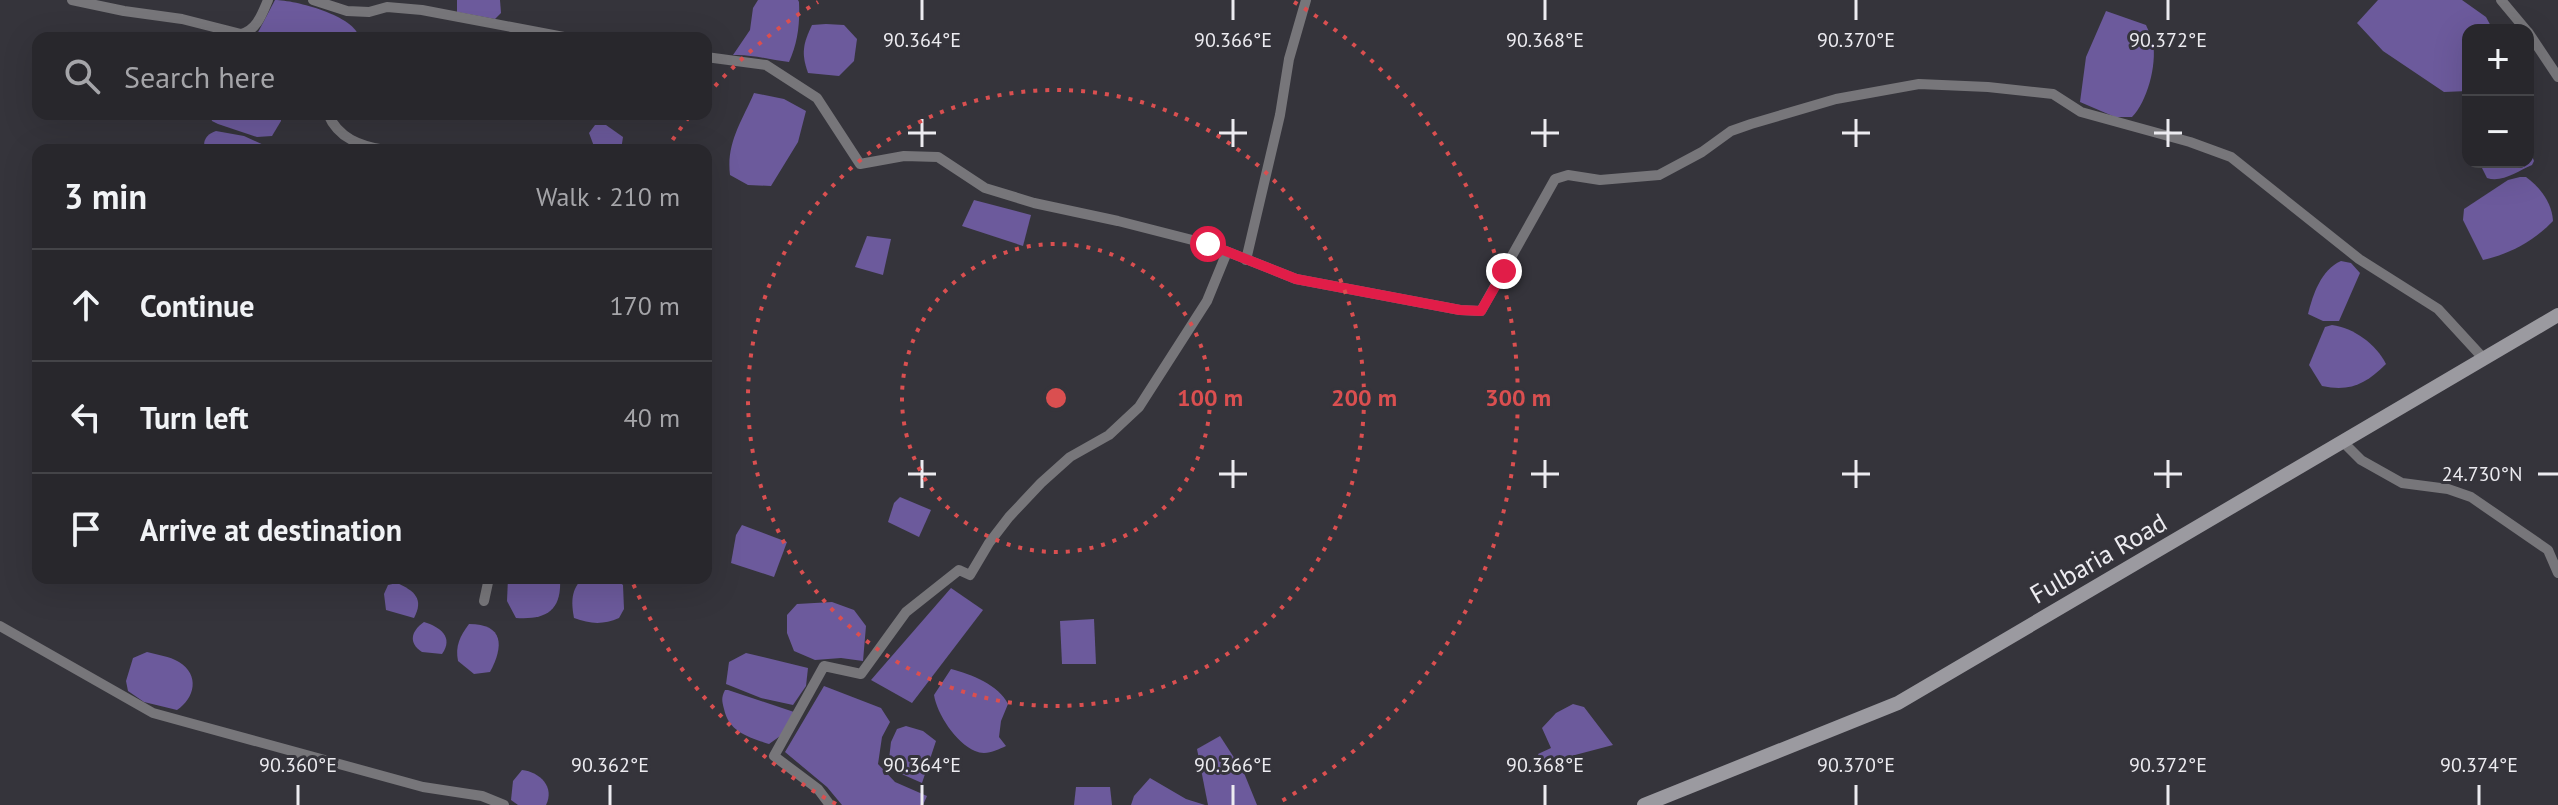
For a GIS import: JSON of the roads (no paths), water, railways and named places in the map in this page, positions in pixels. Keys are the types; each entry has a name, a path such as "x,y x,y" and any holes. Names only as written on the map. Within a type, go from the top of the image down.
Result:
{"main road":[{"name":"Fulbaria Road","path":"1644,805 1898,703 2558,315"}],"street":[{"path":"72,0 182,19 228,32"},
{"path":"250,32 268,0"},
{"path":"313,0 347,11 369,12 387,7 422,10 538,32"},
{"path":"1246,260 1280,115 1289,59 1306,0"},
{"path":"2501,0 2521,24"},
{"path":"2534,41 2558,77"},
{"path":"712,58 766,65 817,98 860,164 904,156 938,157 985,188 1034,203 1155,229 1296,279 1460,310 1481,311 1555,179 1568,175 1600,180 1659,175 1702,152 1731,131 1836,99 1919,84 2053,94 2081,112 2190,142 2231,157 2359,259 2438,309 2484,359"},
{"path":"330,120 334,129 365,144"},
{"path":"830,805 818,789 774,756 824,666 861,674 906,612 959,570 970,575 1009,517 1041,483 1070,457 1109,435 1139,407 1207,301 1227,252"},
{"path":"2343,442 2361,460 2402,483 2448,489 2471,497 2548,550 2558,573"},
{"path":"484,601 488,584"},
{"path":"0,626 153,713 423,787 482,796 504,805"}]}
